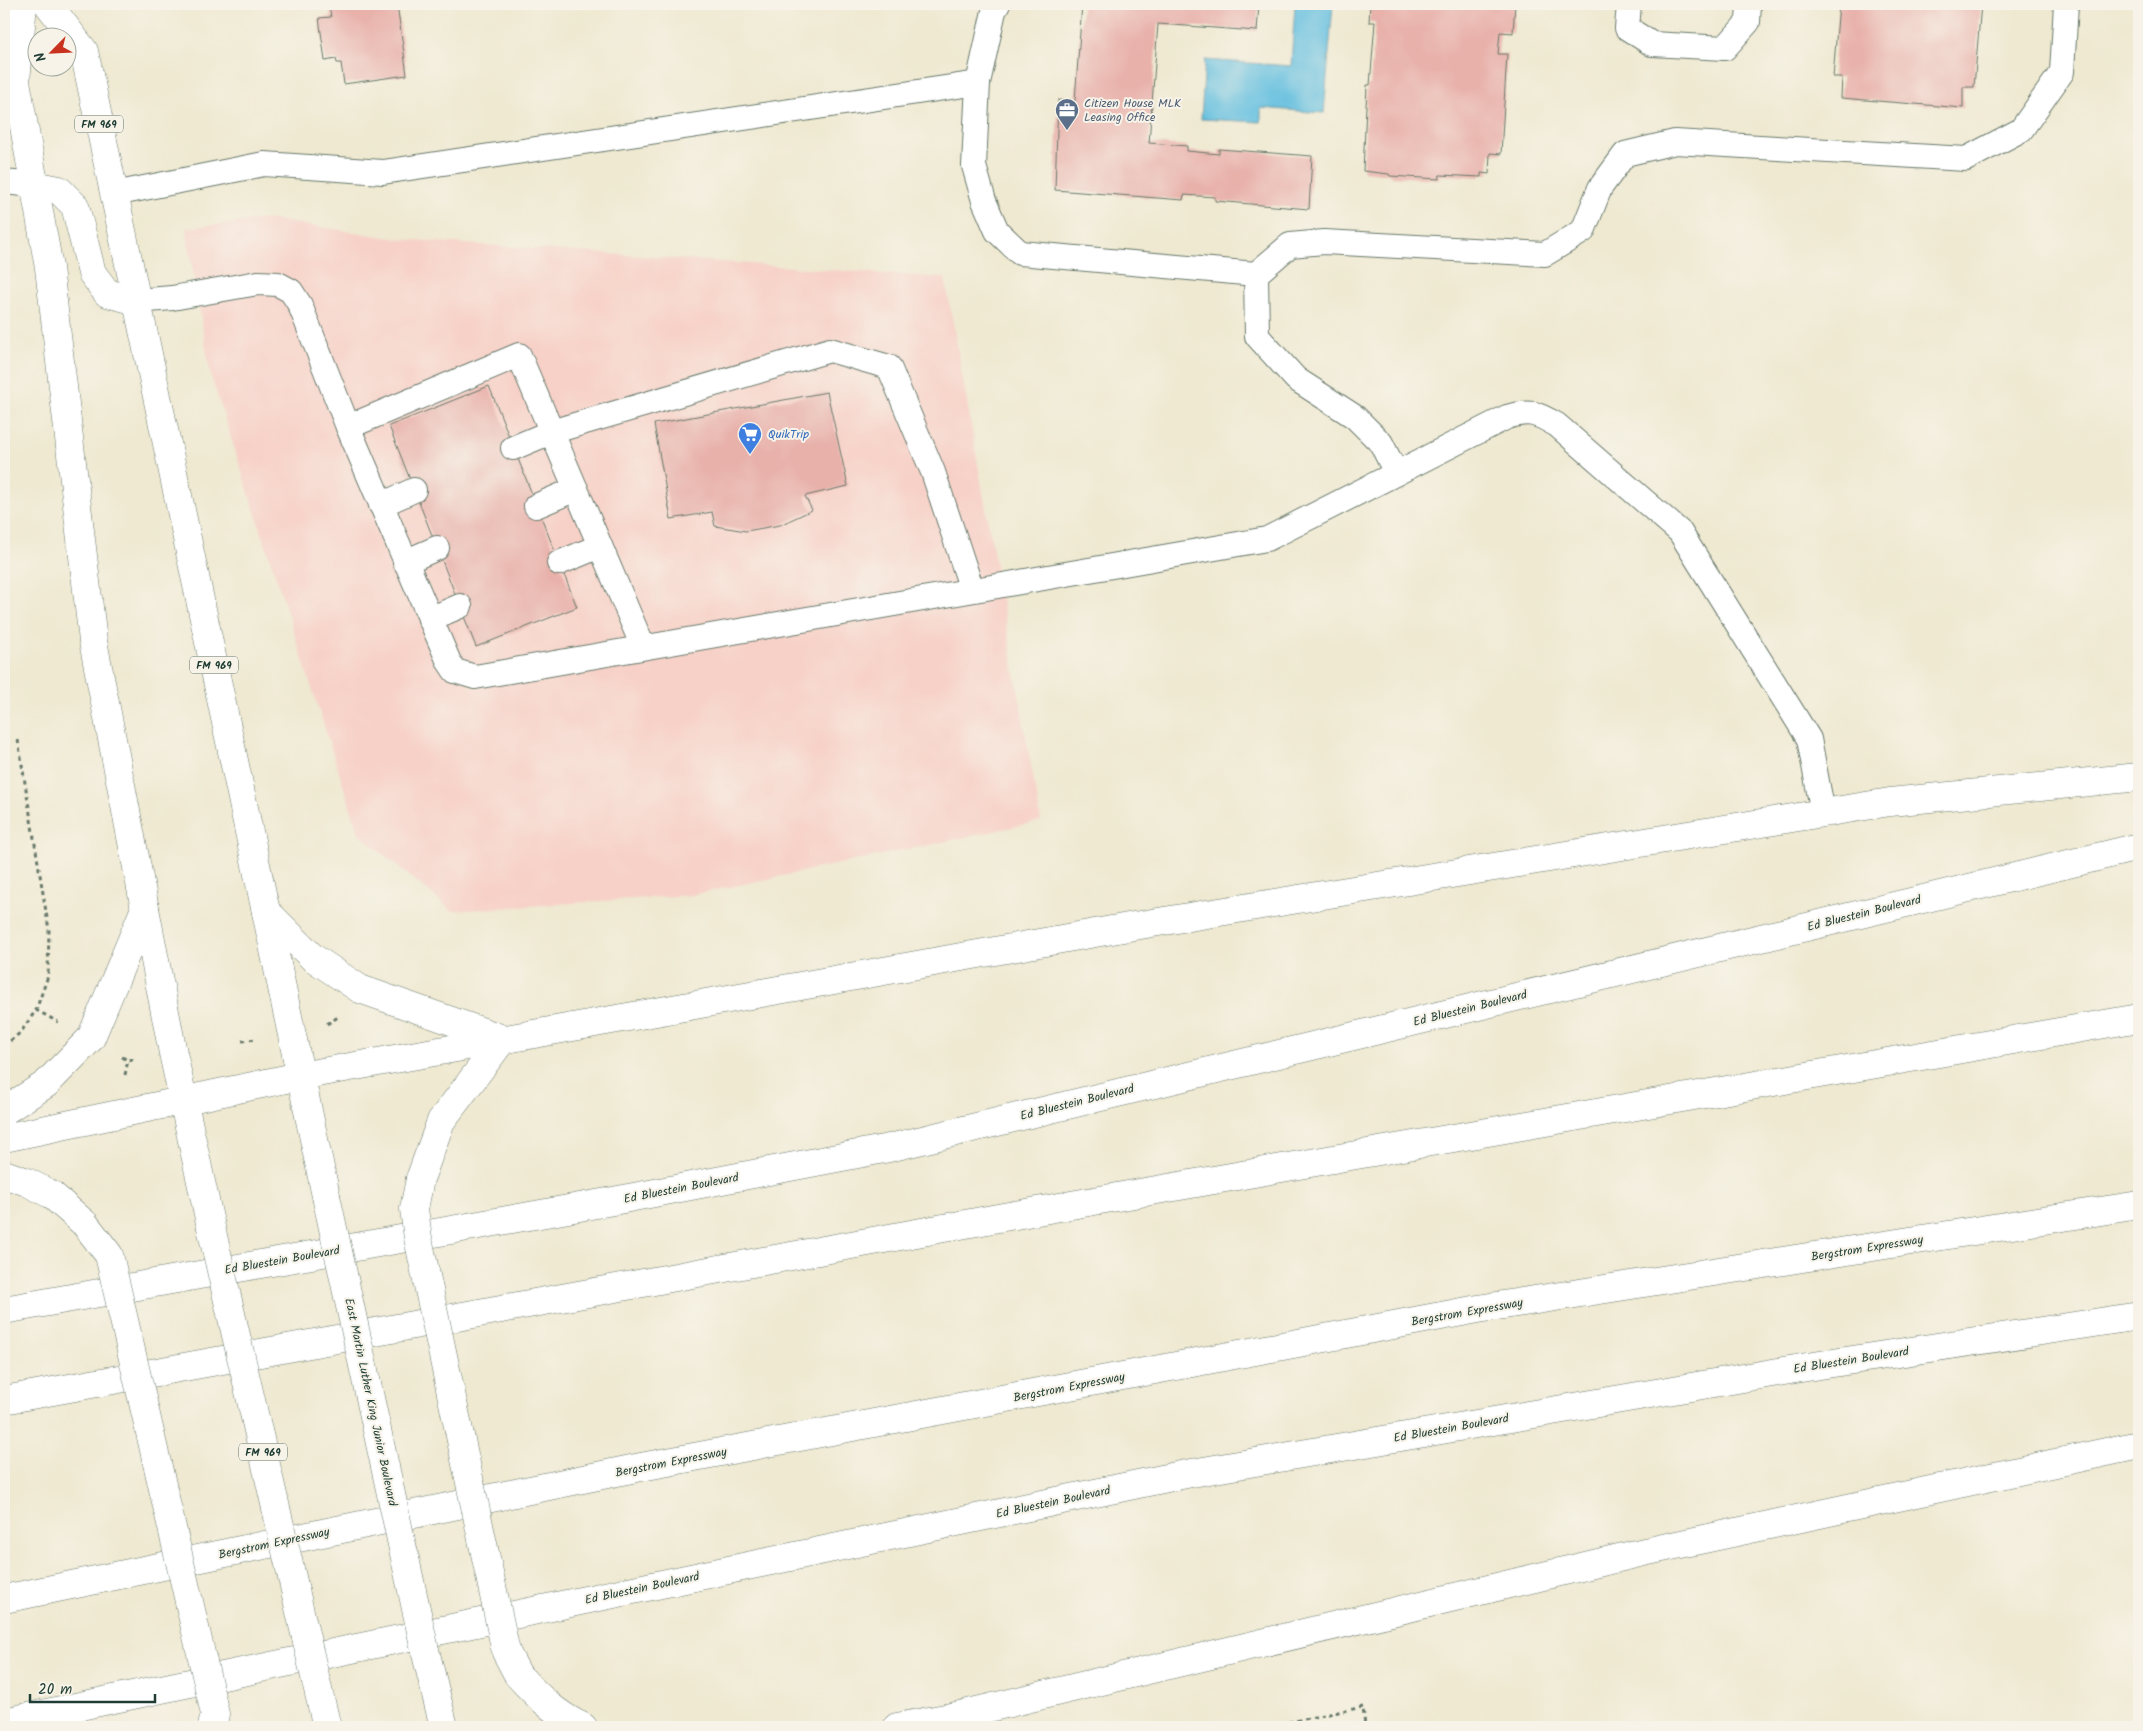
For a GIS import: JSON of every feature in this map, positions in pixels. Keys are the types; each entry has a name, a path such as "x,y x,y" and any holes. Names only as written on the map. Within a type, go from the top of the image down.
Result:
{"main road":[{"name":"FM 969","path":"23,4 10,86 34,185 49,268 93,641 182,1100 327,1727"},
{"name":"FM 969","path":"48,4 84,51 300,1076"},
{"path":"34,185 59,190 75,206 92,273 107,293 137,301"},
{"path":"4,1138 300,1076 1134,926 1890,802 2139,777"},
{"name":"Ed Bluestein Boulevard","path":"4,1310 613,1201 889,1148 2139,847"},
{"path":"4,1111 46,1084 91,1038 145,908"},
{"path":"266,912 312,957 360,989 504,1039"},
{"path":"4,1400 832,1247 1716,1090 2139,1018"},
{"path":"504,1039 441,1121 420,1179 414,1209 418,1238 506,1652 518,1675 540,1700 570,1721 583,1727"},
{"name":"East Martin Luther King Junior Boulevard","path":"300,1076 425,1650 444,1727"},
{"path":"4,1174 27,1182 52,1195 85,1224 108,1255 215,1714 212,1727"},
{"name":"Bergstrom Expressway","path":"4,1599 641,1467 1478,1309 2139,1205"},
{"name":"Ed Bluestein Boulevard","path":"4,1722 1186,1474 1807,1367 2139,1316"},
{"path":"897,1727 1644,1552 2139,1445"}],"lane":[{"path":"998,4 994,11 978,83 974,166 984,201 997,231 1020,252 1256,274 1290,245 1324,242 1545,254 1583,231 1600,188 1625,154 1675,142 1966,159 2021,130 2062,72 2066,4"},
{"path":"1629,4 1627,28 1652,44 1725,48 1748,22 1749,4"},
{"path":"114,194 264,164 383,172 978,83"},
{"path":"4,182 34,185"},
{"path":"1256,274 1257,336 1296,379 1355,417 1381,443 1396,474"},
{"path":"137,301 172,298 258,283 278,284 291,291 300,305 348,427 449,662 455,671 470,676 1267,539 1507,417 1524,412 1536,413 1557,425 1680,532 1809,739 1823,813"},
{"path":"513,448 551,432 830,350 889,367 933,472 972,590"},
{"path":"348,427 519,355 643,647"},
{"path":"536,506 576,489"},
{"path":"381,505 414,490"},
{"path":"559,563 600,546"},
{"path":"405,562 437,548"},
{"path":"430,619 460,606"}],"path":[{"path":"4,1046 21,1032 36,1010 48,976 49,930 18,740"},
{"path":"36,1010 61,1023"},
{"path":"322,1027 338,1016"},
{"path":"242,1041 260,1038"},
{"path":"115,1052 128,1060 142,1058"},
{"path":"125,1075 128,1060"},
{"path":"1265,1727 1363,1707 1365,1727"}],"shaded area":[{"path":"268,219 398,239 945,278 1041,821 692,895 452,911 359,834 210,373 186,228"}],"water":[{"path":"1295,4 1333,4 1324,113 1261,108 1261,122 1201,119 1205,60 1291,66"},
{"path":"1814,1718 1816,1727 1761,1727"}],"building":[{"path":"329,4 397,4 407,75 344,84 341,63 337,63 336,59 325,61 319,18 331,17"},
{"path":"1082,4 1259,4 1257,31 1158,24 1149,143 1187,146 1187,151 1219,154 1219,149 1312,156 1309,209 1215,201 1215,197 1184,195 1183,200 1055,190 1058,100 1075,101"},
{"path":"1370,4 1515,4 1513,33 1500,32 1498,54 1507,54 1501,154 1490,153 1489,174 1481,173 1481,177 1440,175 1439,179 1390,176 1389,174 1363,171 1367,85 1370,85 1375,22 1369,22"},
{"path":"1839,4 1981,4 1974,87 1963,87 1963,108 1841,98 1842,77 1833,77"},
{"path":"489,386 577,607 476,647 389,426"},
{"name":"QuikTrip","path":"827,392 848,486 805,496 812,510 780,525 746,531 715,526 712,512 671,519 654,424"}],"place":[{"name":"Citizen House MLK Leasing Office","path":"1067,131"},
{"name":"QuikTrip","path":"750,455"}]}
